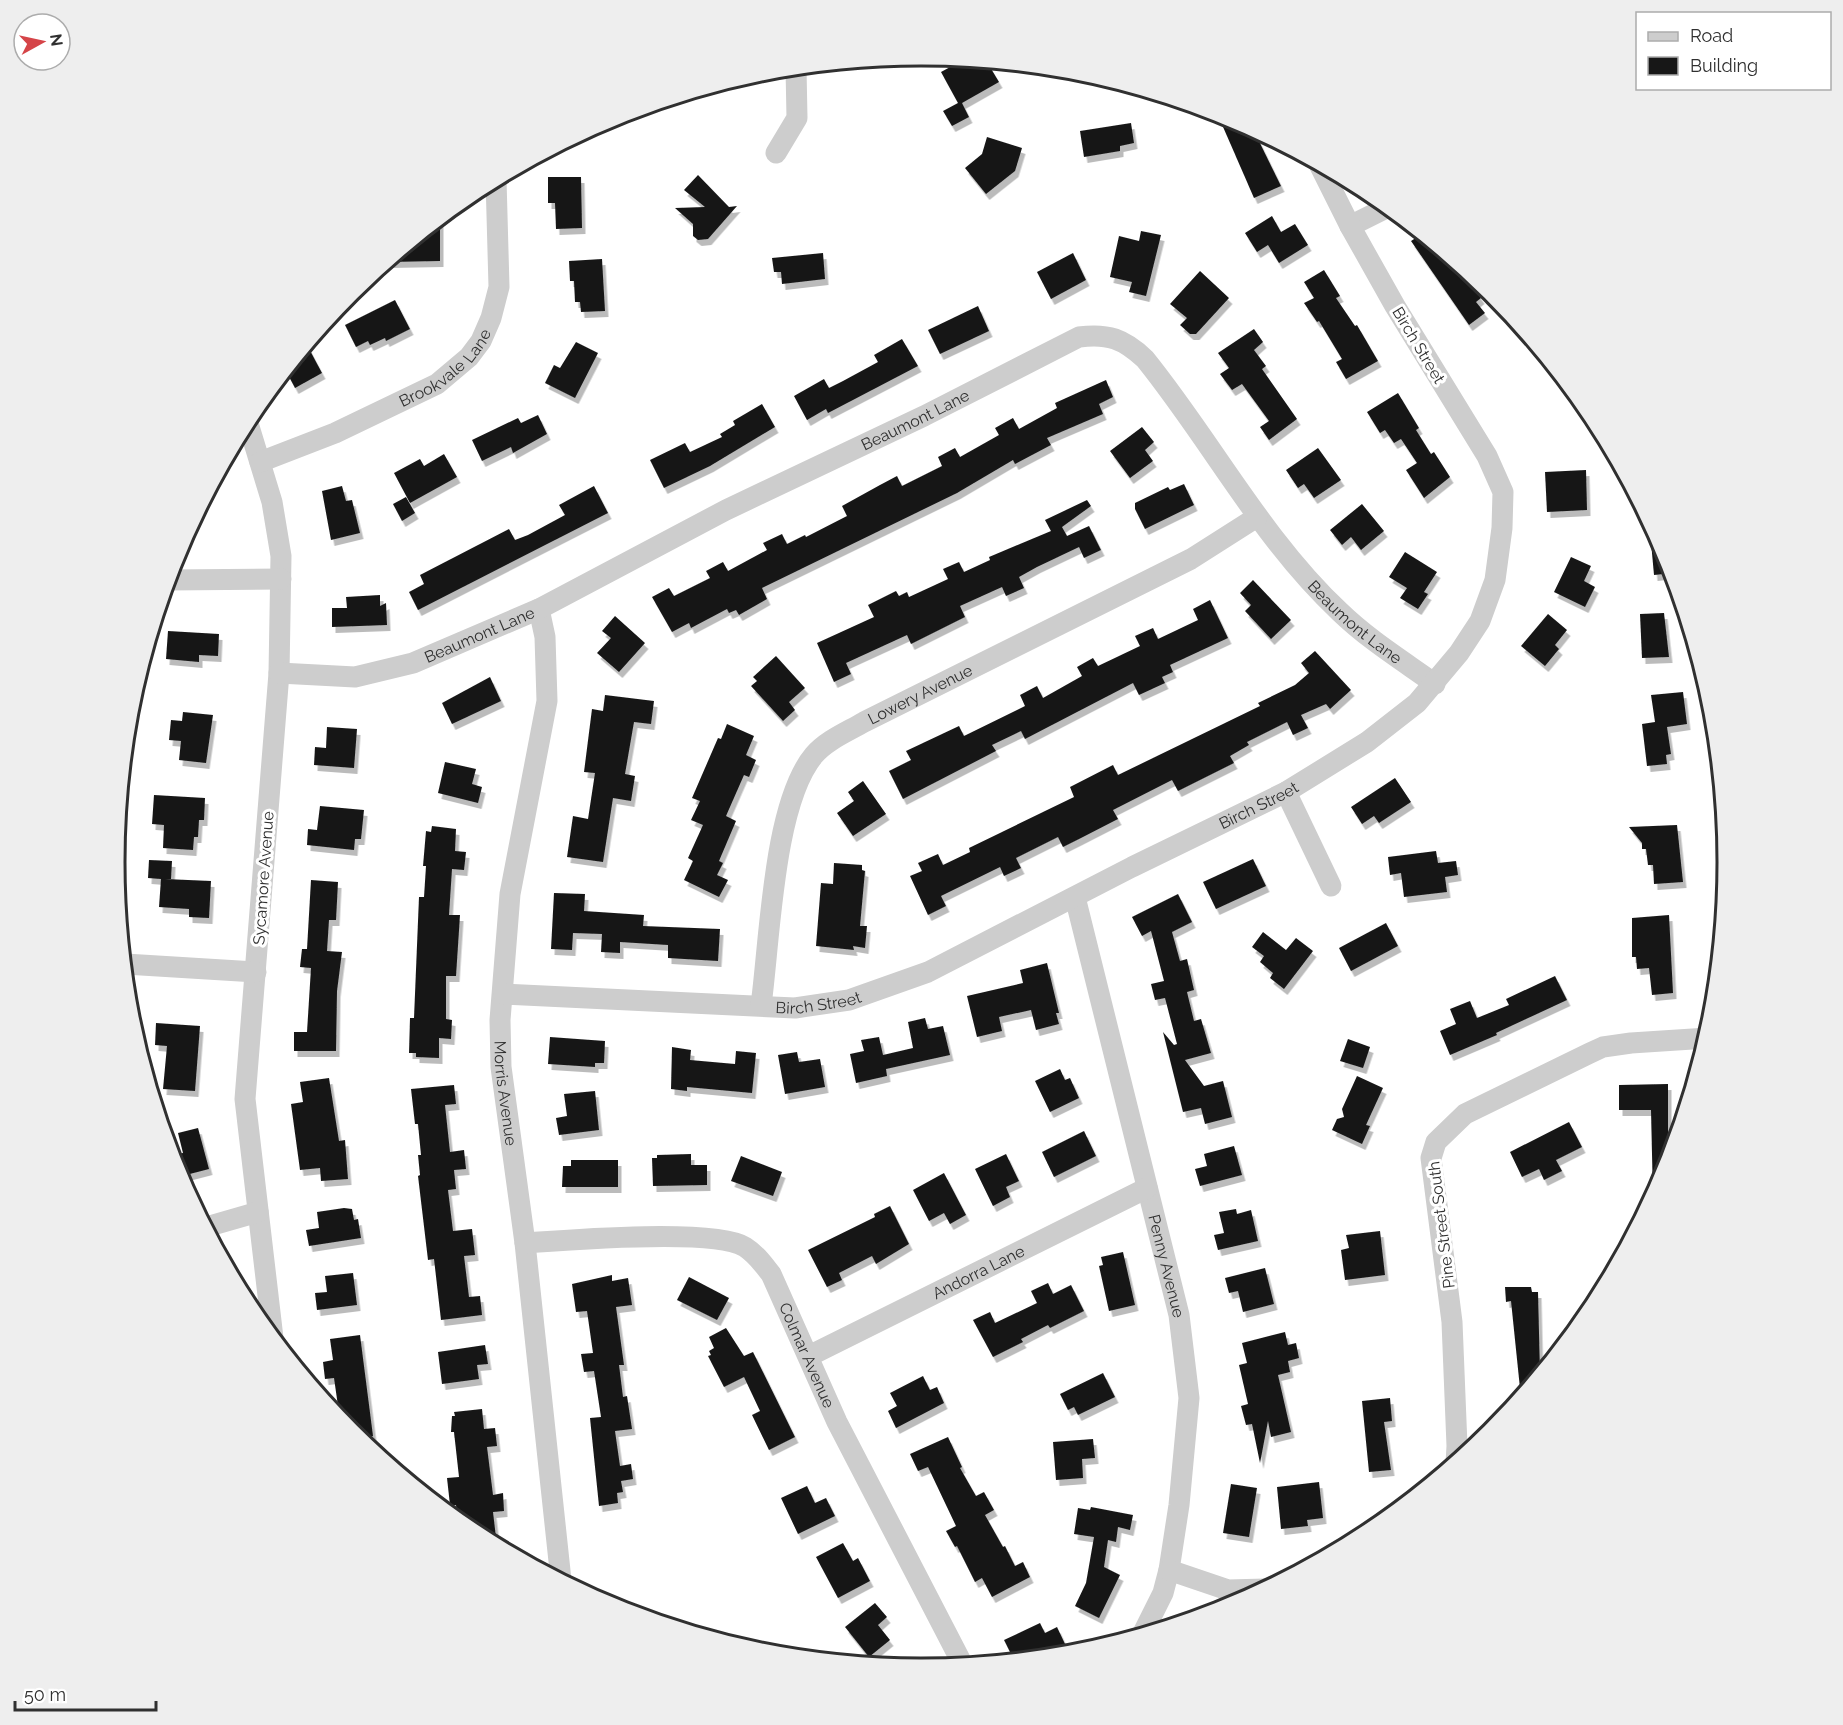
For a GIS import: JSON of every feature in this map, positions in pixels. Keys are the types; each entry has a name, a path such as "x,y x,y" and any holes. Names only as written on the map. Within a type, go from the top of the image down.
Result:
{"street":[{"path":"776,153 797,118 796,76"},
{"name":"Birch Street","path":"504,993 795,1008 826,1005 906,981 1286,792 1367,742 1417,703 1435,684 1480,621 1495,580 1502,528 1503,492 1486,456 1395,306 1324,176"},
{"name":"Brookvale Lane","path":"260,462 335,433 438,384 469,357 481,341 491,318 499,287 496,189"},
{"path":"1350,226 1379,211"},
{"name":"Beaumont Lane","path":"279,673 355,677 413,663 539,609 726,510 924,416 1079,338 1092,336 1120,339 1145,359 1257,517 1339,611 1364,634 1435,684"},
{"name":"Sycamore Avenue","path":"251,433 278,527 281,579 279,673 245,1099 271,1321"},
{"name":"Lowery Avenue","path":"761,1005 780,843 792,796 813,756 837,737 855,727 1191,560 1257,517"},
{"path":"177,580 281,579"},
{"name":"Morris Avenue","path":"539,609 545,637 547,701 510,894 504,993 500,1020 501,1067 525,1243 560,1572"},
{"path":"1286,792 1331,886"},
{"name":"Penny Avenue","path":"1075,897 1179,1315 1189,1398 1182,1484 1169,1570 1164,1593 1146,1626"},
{"path":"132,964 256,972"},
{"name":"Pine Street South","path":"1457,1452 1452,1322 1431,1158 1436,1142 1465,1114 1604,1047 1698,1039"},
{"name":"Andorra Lane","path":"809,1356 1147,1188"},
{"path":"213,1225 258,1212"},
{"name":"Colmar Avenue","path":"525,1243 576,1239 704,1238 726,1240 744,1246 771,1274 837,1422 959,1658"},
{"path":"1169,1570 1228,1590 1245,1590"}],"building":[{"path":"950,67 992,70 999,82 962,103 969,117 952,126 943,111 958,103 941,72"},
{"path":"1131,123 1134,143 1120,146 1120,151 1084,157 1080,131"},
{"path":"1222,126 1259,141 1281,186 1254,198"},
{"path":"987,137 1022,148 1015,171 986,194 965,168 982,154"},
{"path":"698,175 729,207 737,206 708,239 698,240 693,236 693,224 675,208 705,207 684,190"},
{"path":"548,177 581,177 582,228 556,229 555,203 548,203"},
{"path":"1272,216 1281,232 1295,224 1308,245 1279,263 1268,245 1257,252 1245,233"},
{"path":"440,229 440,261 399,262"},
{"path":"1141,231 1161,235 1146,296 1129,292 1132,282 1110,277 1119,236 1139,241"},
{"path":"1415,238 1475,290 1481,298 1476,302 1485,313 1469,325 1411,241"},
{"path":"823,253 825,279 782,284 781,272 774,272 772,258"},
{"path":"1073,253 1086,280 1051,299 1037,272"},
{"path":"602,259 605,311 581,312 580,302 575,302 574,281 570,281 569,261"},
{"path":"1324,270 1340,296 1336,298 1355,326 1357,325 1378,361 1346,379 1336,362 1342,359 1319,321 1317,322 1304,303 1314,298 1304,282"},
{"path":"1200,271 1229,298 1196,334 1190,334 1180,325 1187,318 1170,304"},
{"path":"395,300 410,329 386,341 385,338 370,345 368,341 356,347 345,325"},
{"path":"978,306 989,331 940,354 928,330"},
{"path":"1254,329 1263,342 1254,350 1266,366 1262,369 1297,419 1269,440 1260,427 1269,421 1242,384 1232,390 1220,374 1229,368 1218,353"},
{"path":"902,339 918,366 828,413 826,409 807,420 794,396 824,379 829,388 843,381 878,362 874,355"},
{"path":"576,342 598,353 575,398 545,383 554,365 560,368"},
{"path":"311,352 322,373 295,388 290,378"},
{"path":"1106,380 1113,397 1099,404 1103,414 1047,438 1051,445 1015,464 1013,460 957,493 762,588 767,599 739,615 736,610 729,613 727,609 691,628 689,623 672,632 652,597 669,588 674,596 710,578 706,571 723,562 728,571 767,550 763,543 782,534 787,544 805,535 806,537 847,516 842,506 897,476 902,486 942,466 938,457 955,448 960,457 999,435 995,428 1013,418 1019,429 1057,408 1055,403"},
{"path":"1398,393 1419,428 1416,430 1431,454 1434,452 1450,477 1424,498 1406,470 1417,463 1401,439 1394,443 1385,430 1380,433 1367,412"},
{"path":"762,404 775,427 710,466 664,488 650,460 685,443 690,452 722,437 720,434 735,425 733,421"},
{"path":"538,415 547,434 513,453 511,447 482,461 472,440 518,418 521,423"},
{"path":"1142,427 1154,442 1145,450 1153,461 1130,478 1110,451"},
{"path":"1318,448 1341,480 1314,498 1304,484 1298,488 1286,470"},
{"path":"444,454 457,477 410,503 394,473 420,459 424,466"},
{"path":"1586,470 1587,510 1547,512 1545,472"},
{"path":"1184,484 1194,505 1145,529 1135,509 1135,503 1168,487 1170,490"},
{"path":"342,486 346,501 352,500 360,533 331,540 322,491"},
{"path":"594,486 608,513 418,610 409,592 424,584 420,575 509,529 515,540 528,535 565,515 559,505"},
{"path":"406,497 415,513 402,521 393,504"},
{"path":"1087,500 1091,506 1062,527 1067,536 1089,526 1101,550 1084,558 1079,547 1037,567 1019,577 1024,588 1006,596 1002,587 960,606 965,617 911,644 907,635 846,663 851,674 834,682 817,643 874,617 868,605 896,591 899,596 907,592 909,597 948,579 943,569 959,562 964,572 990,560 989,557 1051,531 1045,520"},
{"path":"1362,504 1384,531 1361,550 1351,537 1342,545 1330,530"},
{"path":"1651,545 1663,574 1654,575"},
{"path":"1405,552 1437,572 1424,592 1428,594 1418,609 1400,598 1407,588 1389,577"},
{"path":"1571,557 1591,566 1584,581 1595,587 1585,607 1554,592"},
{"path":"1253,580 1291,620 1271,639 1245,611 1251,605 1240,593"},
{"path":"380,595 380,606 386,603 387,625 332,627 332,608 347,608 346,597"},
{"path":"1210,600 1228,638 1170,665 1173,672 1162,677 1165,683 1139,695 1133,683 1025,739 1021,731 992,745 996,751 903,799 889,771 911,760 906,751 959,726 964,736 1025,706 1020,695 1037,686 1043,698 1082,676 1077,667 1093,658 1098,666 1140,646 1135,636 1153,628 1158,639 1198,620 1193,609"},
{"path":"1664,613 1669,657 1642,658 1640,614"},
{"path":"1548,614 1567,630 1555,645 1559,649 1545,666 1521,646"},
{"path":"615,616 645,643 619,672 597,653 611,638 602,631"},
{"path":"168,631 219,634 218,656 199,655 199,662 166,659"},
{"path":"1315,651 1351,690 1330,709 1326,704 1301,715 1308,728 1293,735 1287,722 1247,742 1249,745 1230,756 1234,763 1178,791 1172,780 1113,810 1118,819 1079,839 1063,847 1058,837 1016,858 1021,868 1004,876 1000,867 941,896 946,906 928,915 910,876 922,871 918,863 938,854 943,865 970,852 969,848 1074,797 1070,787 1113,765 1118,775 1260,706 1258,703 1295,685 1309,673 1301,663"},
{"path":"776,656 805,688 789,702 795,710 783,721 751,686 757,681 753,677"},
{"path":"490,677 501,701 452,724 442,703"},
{"path":"1683,692 1687,724 1667,727 1671,754 1666,755 1667,764 1647,766 1642,724 1655,722 1651,695"},
{"path":"605,695 654,701 651,724 634,722 625,774 635,776 631,801 613,798 603,862 567,857 573,816 588,819 595,773 584,772 592,709 603,711"},
{"path":"183,712 213,715 206,763 179,760 181,741 169,740 171,720 182,721"},
{"path":"727,724 754,736 746,755 756,760 749,777 744,775 726,816 736,821 719,861 723,863 717,875 728,880 719,897 684,880 693,861 688,858 703,825 691,820 700,801 692,798 718,738 721,739"},
{"path":"327,727 357,729 354,768 314,765 315,747 326,748"},
{"path":"445,762 476,769 472,784 482,787 478,803 438,793"},
{"path":"1395,778 1411,802 1379,823 1374,816 1362,824 1351,807"},
{"path":"863,781 886,814 853,836 837,813 854,801 848,792"},
{"path":"154,795 205,798 204,820 199,820 198,837 194,837 193,850 163,848 164,825 152,824"},
{"path":"320,806 364,810 361,839 355,839 354,850 307,845 308,829 317,830"},
{"path":"1677,825 1683,882 1654,884 1653,865 1648,865 1646,849 1642,849 1642,843 1629,827"},
{"path":"432,826 456,829 455,851 466,852 464,870 452,869 449,915 460,915 456,976 446,976 446,1019 452,1020 451,1039 439,1038 439,1058 416,1057 416,1053 409,1053 410,1018 414,1018 419,897 424,897 426,866 423,866 426,831 431,832"},
{"path":"1436,851 1438,863 1456,861 1458,875 1445,877 1447,892 1404,897 1401,873 1390,875 1388,857"},
{"path":"1253,859 1266,886 1216,909 1203,882"},
{"path":"149,860 172,861 171,879 165,879 211,881 209,918 189,917 189,909 159,907 161,879 148,878"},
{"path":"834,863 862,865 862,870 865,871 860,926 867,926 865,948 853,946 854,950 816,946 821,883 833,884"},
{"path":"311,880 338,882 336,920 329,920 327,951 342,952 337,991 336,1051 294,1051 294,1032 307,1032 311,968 300,967 302,949 307,949"},
{"path":"554,893 585,894 584,911 644,915 643,926 720,929 718,961 668,958 668,945 620,942 620,953 601,952 602,934 573,933 572,950 551,949"},
{"path":"1178,894 1192,922 1172,932 1180,961 1187,959 1194,990 1187,992 1194,1021 1201,1019 1211,1053 1185,1060 1204,1086 1223,1081 1232,1117 1205,1124 1201,1108 1183,1112 1163,1032 1174,1045 1177,1044 1165,998 1155,1000 1151,984 1164,981 1151,931 1142,936 1132,917"},
{"path":"1669,915 1673,993 1652,995 1649,968 1637,969 1636,957 1632,957 1632,918"},
{"path":"1386,923 1398,946 1351,971 1339,948"},
{"path":"1263,932 1286,950 1296,938 1313,951 1284,989 1270,978 1273,973 1260,962 1264,956 1252,947"},
{"path":"1047,963 1059,1013 1056,1013 1059,1024 1036,1030 1031,1010 999,1017 1002,1031 977,1037 967,996 1023,983 1020,970"},
{"path":"1555,976 1567,1000 1496,1033 1497,1035 1450,1055 1440,1031 1456,1024 1450,1009 1470,1001 1477,1018 1509,1005 1506,999"},
{"path":"925,1018 928,1029 943,1026 950,1055 886,1069 887,1076 856,1083 850,1054 864,1051 861,1040 879,1037 883,1055 913,1048 908,1022"},
{"path":"156,1023 200,1026 195,1091 163,1089 167,1046 155,1045"},
{"path":"550,1037 605,1041 604,1063 595,1063 595,1067 548,1064"},
{"path":"1348,1039 1370,1047 1363,1068 1340,1061"},
{"path":"672,1047 691,1050 690,1060 735,1064 736,1051 756,1053 752,1093 687,1087 687,1091 671,1089"},
{"path":"797,1052 799,1062 820,1059 825,1087 785,1094 778,1055"},
{"path":"1060,1069 1065,1080 1070,1078 1079,1098 1050,1112 1035,1081"},
{"path":"1357,1076 1383,1088 1366,1125 1370,1126 1362,1144 1332,1130 1337,1119 1344,1117 1342,1109"},
{"path":"329,1078 339,1141 345,1140 348,1179 321,1181 320,1168 300,1170 291,1104 303,1102 300,1082"},
{"path":"1668,1084 1668,1133 1671,1133 1653,1177 1651,1110 1619,1110 1619,1085"},
{"path":"454,1085 456,1104 445,1105 450,1152 464,1150 466,1169 454,1170 456,1189 448,1190 453,1231 472,1229 475,1255 464,1256 469,1297 480,1296 482,1315 441,1320 434,1259 428,1260 418,1176 420,1175 418,1155 421,1155 418,1124 415,1124 411,1089"},
{"path":"595,1091 599,1130 559,1135 556,1118 567,1116 564,1094"},
{"path":"1569,1122 1582,1147 1556,1160 1562,1171 1544,1180 1539,1169 1522,1177 1510,1152"},
{"path":"198,1128 209,1169 189,1174 181,1153 183,1153 178,1133"},
{"path":"1084,1131 1096,1156 1054,1177 1042,1152"},
{"path":"1234,1146 1242,1175 1200,1186 1195,1169 1207,1166 1204,1154"},
{"path":"691,1154 691,1165 707,1165 707,1185 653,1186 652,1158 657,1158 657,1155"},
{"path":"1006,1154 1019,1181 1006,1187 1010,1197 993,1206 975,1169"},
{"path":"741,1156 782,1172 773,1196 731,1181"},
{"path":"571,1160 618,1160 618,1187 562,1187 563,1166 571,1166"},
{"path":"944,1173 966,1215 950,1224 944,1213 929,1221 913,1190"},
{"path":"890,1206 909,1244 876,1264 872,1256 839,1273 842,1280 827,1287 808,1250 875,1217 874,1214"},
{"path":"352,1209 354,1220 358,1219 361,1238 309,1246 306,1230 319,1228 317,1212"},
{"path":"1236,1209 1237,1214 1251,1210 1258,1241 1218,1250 1214,1235 1224,1233 1219,1212"},
{"path":"1380,1231 1385,1275 1345,1280 1341,1250 1349,1248 1346,1235"},
{"path":"1123,1252 1135,1305 1109,1311 1099,1266 1103,1265 1101,1257"},
{"path":"1265,1268 1274,1304 1243,1312 1238,1291 1229,1293 1225,1278"},
{"path":"353,1273 357,1305 317,1310 315,1293 327,1292 325,1276"},
{"path":"612,1275 612,1281 628,1278 632,1305 616,1307 624,1365 619,1365 623,1397 627,1396 632,1429 615,1431 620,1466 631,1464 633,1479 621,1481 623,1492 617,1493 618,1503 599,1506 590,1418 601,1417 594,1371 584,1372 581,1354 593,1353 587,1311 576,1312 572,1284"},
{"path":"689,1277 729,1298 717,1320 677,1300"},
{"path":"1048,1283 1053,1294 1071,1285 1084,1311 1050,1328 1048,1325 1021,1339 1023,1342 993,1357 973,1320 990,1312 995,1323 1037,1303 1031,1291"},
{"path":"1505,1287 1531,1287 1532,1292 1538,1292 1540,1363 1520,1388 1511,1301 1506,1302"},
{"path":"726,1328 744,1356 753,1352 795,1437 769,1450 752,1415 760,1411 744,1377 724,1387 708,1356 711,1355 709,1351 714,1348 709,1337"},
{"path":"1285,1332 1288,1345 1296,1343 1299,1358 1288,1361 1290,1372 1278,1375 1291,1432 1271,1437 1268,1421 1260,1463 1252,1424 1246,1425 1241,1406 1248,1404 1239,1365 1247,1363 1242,1343"},
{"path":"360,1335 373,1436 370,1437 338,1404 334,1378 325,1379 323,1362 333,1360 330,1339"},
{"path":"485,1345 488,1364 477,1365 479,1379 442,1384 438,1352"},
{"path":"1103,1373 1115,1397 1078,1415 1074,1407 1068,1410 1060,1394"},
{"path":"923,1376 930,1390 937,1387 944,1403 896,1428 888,1411 897,1406 890,1393"},
{"path":"1390,1398 1392,1421 1384,1422 1391,1470 1369,1472 1362,1401"},
{"path":"482,1409 484,1429 495,1428 497,1446 487,1447 493,1495 503,1493 504,1511 493,1512 496,1535 456,1508 456,1505 450,1503 447,1478 459,1477 454,1432 451,1432 454,1412"},
{"path":"948,1437 962,1467 960,1468 976,1496 984,1492 994,1510 985,1515 1003,1547 1005,1546 1015,1566 1023,1562 1030,1577 992,1597 982,1578 975,1582 957,1546 955,1547 946,1531 956,1526 928,1467 918,1471 910,1454"},
{"path":"1093,1439 1095,1458 1082,1459 1083,1478 1056,1480 1053,1442"},
{"path":"1319,1482 1323,1518 1307,1520 1308,1526 1281,1529 1277,1487"},
{"path":"1231,1484 1257,1488 1249,1537 1223,1533"},
{"path":"807,1486 815,1503 826,1498 835,1516 798,1534 781,1498"},
{"path":"1091,1507 1133,1515 1130,1530 1118,1527 1116,1542 1108,1540 1104,1567 1120,1575 1099,1618 1075,1606 1086,1583 1094,1537 1074,1534 1078,1508 1090,1510"},
{"path":"843,1543 853,1561 858,1558 870,1581 838,1598 816,1557"},
{"path":"875,1603 887,1617 878,1625 890,1640 869,1657 845,1627"},
{"path":"1040,1623 1045,1633 1057,1627 1065,1644 1011,1653 1004,1640"}]}
